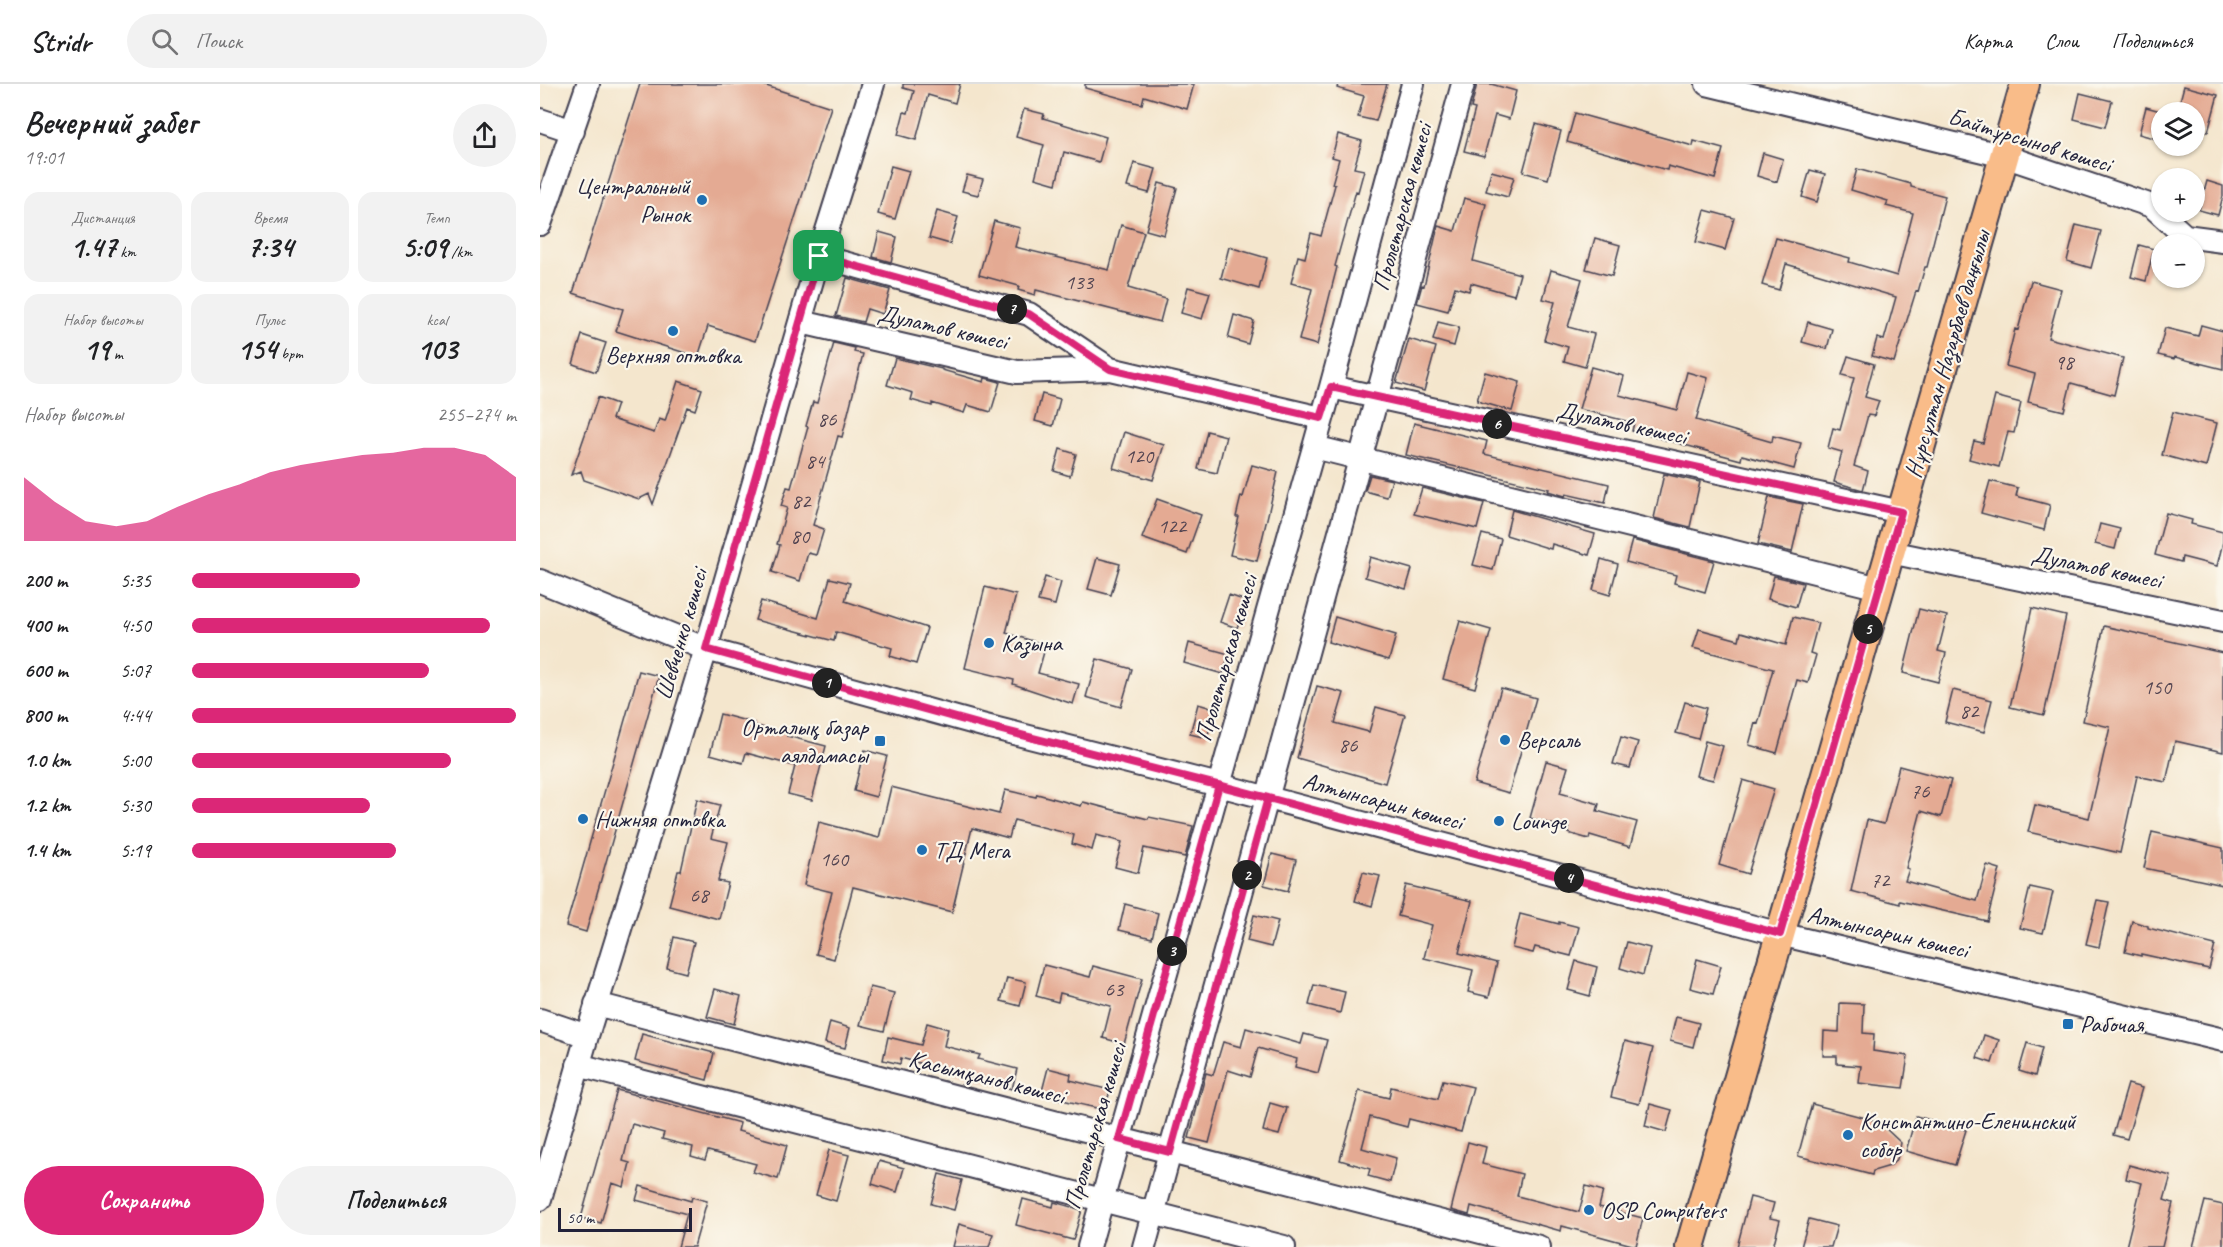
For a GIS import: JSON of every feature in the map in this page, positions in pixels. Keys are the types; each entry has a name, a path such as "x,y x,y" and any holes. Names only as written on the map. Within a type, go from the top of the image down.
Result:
{"main road":[{"name":"Нұрсұлтан Назарбаев даңғылы","path":"1690,1247 2025,84"}],"street":[{"path":"540,224 588,84"},
{"name":"Шевченко көшесі","path":"540,1199 586,1036 706,649 819,256 873,84"},
{"name":"Пролетарская көшесі","path":"1089,1247 1331,387 1413,84"},
{"name":"Пролетарская көшесі","path":"1144,1247 1463,84"},
{"name":"Байтұрсынов көшесі","path":"1707,84 2004,156 2152,206 2185,236 2223,241"},
{"path":"540,120 573,131"},
{"name":"Дулатов көшесі","path":"819,256 1029,314 1110,369"},
{"name":"Дулатов көшесі","path":"801,322 1017,372 1110,369 1321,418"},
{"name":"Дулатов көшесі","path":"1331,387 1901,512"},
{"path":"1314,447 1879,588"},
{"name":"Дулатов көшесі","path":"1890,552 2223,621"},
{"name":"Алтынсарин көшесі","path":"540,581 706,649 982,725 1219,785 1780,934 2223,1040"},
{"name":"Қасымқанов көшесі","path":"596,1004 1539,1247"},
{"path":"540,1020 586,1036"},
{"path":"578,1065 1284,1247"}],"building":[{"name":"Центральный Рынок","path":"640,84 760,84 831,107 755,341 708,326 698,357 616,331 623,309 573,293"},
{"path":"903,84 960,84 955,103 928,95 916,140 898,135 904,112 908,113 914,91 903,88"},
{"path":"1085,84 1194,84 1187,109 1144,96 1142,104 1085,88"},
{"path":"1338,84 1387,84 1376,121 1358,117 1364,96 1337,88"},
{"path":"1477,84 1491,84 1516,91 1509,119 1495,115 1484,156 1464,151 1475,109 1471,108"},
{"path":"2184,86 2218,95 2208,132 2205,131 2205,102 2180,102"},
{"path":"2080,93 2112,101 2105,127 2074,119"},
{"path":"2146,107 2151,108 2151,137 2139,134"},
{"path":"1024,109 1044,114 1043,118 1106,137 1099,162 1064,152 1056,184 1035,178 1044,145 1016,137"},
{"path":"1575,113 1693,146 1694,141 1723,149 1715,179 1668,166 1667,170 1567,142"},
{"path":"1536,124 1561,131 1548,179 1523,172"},
{"path":"1338,134 1362,141 1354,168 1364,170 1335,266 1337,267 1317,345 1299,340 1312,289 1291,283 1298,256 1305,258 1311,233 1321,236 1335,185 1332,184 1339,159 1332,157"},
{"path":"1763,153 1783,159 1777,182 1757,176"},
{"path":"1134,163 1156,169 1149,193 1127,187"},
{"path":"891,166 909,171 895,219 878,214"},
{"path":"1857,169 1945,196 1927,267 1925,267 1918,292 1916,291 1894,362 1872,356 1877,338 1884,340 1896,297 1786,264 1779,290 1762,285 1776,238 1850,258 1849,262 1897,276 1913,213 1886,206 1888,201 1851,190"},
{"path":"1810,170 1825,174 1817,202 1802,197"},
{"path":"1491,171 1514,177 1508,197 1486,191"},
{"path":"967,175 983,179 978,195 962,191"},
{"path":"2207,181 2223,186 2218,215 2205,212"},
{"path":"1159,183 1177,188 1164,235 1146,230"},
{"path":"1464,198 1486,204 1473,261 1520,274 1514,295 1471,283 1469,291 1455,287 1448,311 1417,303 1422,285 1424,286 1438,226 1455,231"},
{"path":"1705,210 1734,218 1725,250 1696,242"},
{"path":"937,211 958,217 950,244 929,238"},
{"path":"994,221 1020,228 1015,247 1109,270 1121,225 1144,232 1128,288 1166,299 1160,322 1036,290 1035,295 1018,290 1019,286 979,275"},
{"path":"2076,225 2101,231 2091,268 2067,261"},
{"path":"879,232 897,237 891,262 873,257"},
{"path":"1595,238 1620,245 1612,276 1586,269"},
{"path":"2139,245 2151,248 2151,261 2146,281 2131,277"},
{"path":"1229,247 1267,258 1259,289 1221,278"},
{"path":"1551,270 1582,279 1568,327 1594,334 1585,367 1564,361 1568,347 1544,340 1555,302 1543,299"},
{"path":"847,278 890,290 883,314 867,309 863,322 836,316"},
{"path":"2031,281 2061,289 2048,338 2123,358 2114,395 2071,383 2064,411 2028,402 2035,374 2006,366 2015,329 2018,330"},
{"path":"1188,287 1210,293 1202,319 1181,313"},
{"path":"1234,315 1254,321 1248,344 1228,338"},
{"path":"1438,322 1459,327 1454,346 1433,340"},
{"path":"1808,322 1832,329 1827,349 1802,342"},
{"path":"2201,325 2223,331 2223,369 2158,355 2165,328 2198,336"},
{"path":"582,335 606,343 596,372 573,364"},
{"path":"1409,339 1436,347 1424,391 1396,383"},
{"path":"834,343 855,348 854,352 863,354 842,437 838,436 813,525 824,529 816,555 808,553 800,581 772,572 787,508 781,506 787,487 791,488 813,402 817,403"},
{"path":"1848,356 1874,364 1865,397 1879,401 1874,416 1868,415 1854,466 1868,471 1863,490 1834,482 1842,452 1828,448 1833,428 1840,430 1854,378 1842,375"},
{"path":"895,358 984,382 985,378 1000,382 991,412 967,405 964,413 932,403 932,406 911,400 913,393 887,385"},
{"path":"1591,367 1624,376 1619,395 1677,410 1687,372 1708,378 1696,420 1772,442 1773,436 1801,443 1794,469 1742,455 1741,460 1632,431 1634,423 1579,409"},
{"path":"1485,372 1520,382 1512,411 1477,401"},
{"path":"678,381 702,389 695,410 687,407 653,504 649,494 639,499 584,480 581,471 571,475 598,397 617,404 612,419 654,433 659,419 665,421"},
{"path":"1042,394 1060,399 1053,426 1035,421"},
{"path":"1995,396 2021,403 2014,433 2008,432 1999,467 1969,459 1974,441 1983,443"},
{"path":"2173,412 2217,423 2206,467 2162,455"},
{"path":"1414,423 1487,441 1484,454 1609,484 1605,503 1566,494 1565,496 1548,491 1549,489 1406,455"},
{"path":"1207,431 1226,436 1217,473 1198,469"},
{"path":"1124,432 1164,445 1153,480 1113,468"},
{"path":"1060,449 1076,454 1070,476 1054,471"},
{"path":"1252,465 1278,472 1257,561 1230,555 1239,517 1236,517 1241,496 1243,497"},
{"path":"1664,474 1700,482 1690,527 1654,518"},
{"path":"1370,475 1392,480 1387,497 1365,491"},
{"path":"1990,481 2018,488 2016,496 2050,505 2044,530 1981,513"},
{"path":"1422,488 1484,503 1477,529 1414,514"},
{"path":"1769,497 1803,504 1792,552 1758,544"},
{"path":"1157,499 1201,515 1187,554 1142,538"},
{"path":"1512,510 1595,534 1589,555 1552,544 1551,549 1506,535"},
{"path":"2166,513 2192,520 2191,524 2223,532 2217,566 2182,557 2181,562 2155,555"},
{"path":"2100,524 2120,529 2115,549 2095,544"},
{"path":"1482,534 1501,539 1493,570 1473,565"},
{"path":"1632,540 1714,561 1705,592 1674,583 1676,575 1626,562"},
{"path":"1370,557 1412,569 1406,589 1365,577"},
{"path":"1097,558 1120,564 1111,595 1088,589"},
{"path":"1601,559 1618,564 1610,595 1593,590"},
{"path":"1774,576 1803,583 1796,607 1768,599"},
{"path":"1045,577 1061,582 1055,605 1038,601"},
{"path":"830,578 850,583 845,601 927,628 916,664 890,656 892,648 836,632 834,641 755,620 761,601 818,618"},
{"path":"985,587 1016,595 1006,633 1046,645 1038,673 1079,684 1073,704 1013,684 1014,680 965,668"},
{"path":"1229,595 1246,601 1237,628 1220,622"},
{"path":"2032,608 2066,616 2044,715 2010,707"},
{"path":"1919,609 1947,616 1938,651 1946,653 1938,682 1903,673"},
{"path":"1335,617 1396,635 1389,660 1328,642"},
{"path":"1793,617 1818,623 1810,653 1816,655 1808,683 1797,680 1777,753 1749,745 1755,723 1758,724 1773,669 1693,648 1699,629 1739,640 1741,632 1786,645"},
{"path":"1460,621 1491,630 1475,688 1443,679"},
{"path":"2104,626 2223,653 2223,752 2175,741 2166,782 2137,776 2120,853 2028,832 2035,805 2089,818 2110,727 2083,721"},
{"path":"1189,643 1229,654 1223,674 1184,663"},
{"path":"1097,659 1132,669 1121,707 1086,697"},
{"path":"639,671 659,676 586,932 566,926"},
{"path":"1317,686 1344,693 1335,723 1369,732 1376,707 1405,715 1385,783 1297,758"},
{"name":"Версаль","path":"1501,688 1536,698 1509,793 1474,783"},
{"path":"1953,690 1992,700 1984,732 1945,722"},
{"path":"1685,702 1706,708 1698,739 1676,733"},
{"path":"1198,704 1215,709 1207,738 1190,734"},
{"path":"720,714 826,746 812,800 788,794 795,766 746,753 743,763 710,754"},
{"path":"1621,737 1638,742 1630,768 1613,764"},
{"path":"1705,741 1723,746 1713,780 1696,776"},
{"path":"864,750 887,756 876,797 854,791"},
{"path":"1546,761 1568,767 1560,793 1599,804 1597,811 1637,822 1630,847 1590,835 1589,839 1568,833 1569,829 1530,818"},
{"path":"1899,766 1951,780 1941,817 1921,811 1906,868 1909,869 1905,881 1977,901 1987,865 2000,869 1987,921 1900,901 1900,904 1851,891 1867,820 1884,824"},
{"path":"1743,780 1774,789 1748,874 1719,865"},
{"path":"891,787 999,814 1005,790 1036,797 1037,794 1081,806 1083,802 1148,819 1149,817 1193,826 1185,857 1144,848 1138,873 1115,867 1122,842 1096,835 1092,850 1072,844 1074,835 1014,820 1009,838 972,828 952,912 853,887 834,959 816,954 832,892 804,885 819,822 879,838"},
{"path":"697,799 720,805 711,838 728,842 718,881 728,883 719,919 669,906 678,871 681,871"},
{"path":"2152,832 2223,848 2223,885 2144,868"},
{"path":"1272,854 1296,860 1288,891 1264,885"},
{"path":"1363,872 1380,876 1372,906 1355,901"},
{"path":"1406,885 1472,901 1459,953 1497,963 1489,997 1468,992 1473,970 1424,958 1432,925 1398,916"},
{"path":"2030,887 2053,892 2043,933 2020,928"},
{"path":"2097,900 2109,902 2099,947 2086,944"},
{"path":"1125,904 1158,913 1152,938 1119,930"},
{"path":"1520,914 1579,927 1571,956 1535,947 1533,953 1512,948"},
{"path":"1254,915 1278,921 1271,947 1247,941"},
{"path":"2132,921 2148,926 2148,928 2215,945 2209,969 2125,952"},
{"path":"674,937 694,942 686,973 667,968"},
{"path":"1627,942 1650,948 1643,975 1620,968"},
{"path":"1697,959 1721,966 1713,994 1690,988"},
{"path":"1576,961 1597,967 1590,996 1568,990"},
{"path":"1044,965 1090,977 1093,966 1142,979 1124,1044 1103,1038 1111,1006 1060,993 1058,1002 1036,996"},
{"path":"1007,978 1026,982 1020,1006 1001,1001"},
{"path":"1314,985 1345,992 1340,1013 1309,1005"},
{"path":"870,987 894,993 884,1031 860,1025"},
{"path":"715,989 741,996 734,1024 707,1017"},
{"path":"1840,1003 1864,1004 1863,1033 1874,1034 1873,1051 1908,1056 1903,1088 1859,1083 1861,1066 1837,1064 1837,1056 1823,1056 1824,1031 1839,1032"},
{"path":"1676,1017 1699,1023 1693,1047 1670,1041"},
{"path":"830,1022 850,1028 845,1048 825,1043"},
{"path":"927,1023 948,1029 944,1046 980,1055 978,1059 1017,1069 1012,1089 901,1058 900,1064 883,1060 888,1037 921,1045"},
{"path":"1246,1028 1301,1044 1304,1034 1327,1040 1318,1073 1295,1067 1297,1059 1258,1048 1250,1077 1228,1070 1209,1143 1189,1138 1206,1073 1213,1075 1223,1042 1241,1047"},
{"path":"642,1034 714,1053 707,1080 635,1061"},
{"path":"1984,1035 1999,1040 1992,1063 1977,1058"},
{"path":"1625,1041 1653,1048 1639,1104 1611,1097"},
{"path":"2027,1043 2042,1048 2035,1076 2019,1071"},
{"path":"1048,1068 1071,1074 1070,1080 1110,1090 1105,1110 1041,1095"},
{"path":"1443,1080 1473,1087 1461,1132 1409,1119 1407,1127 1370,1117 1362,1148 1396,1158 1390,1182 1368,1176 1370,1169 1340,1160 1359,1091 1389,1098 1391,1087 1438,1099"},
{"path":"2128,1084 2142,1088 2127,1139 2113,1135"},
{"path":"617,1090 740,1123 738,1131 787,1145 778,1179 753,1172 756,1164 708,1151 705,1160 691,1156 693,1147 662,1139 664,1133 632,1124 623,1161 630,1163 624,1187 612,1183 601,1223 581,1218"},
{"path":"1270,1103 1287,1108 1279,1135 1263,1131"},
{"path":"1650,1104 1672,1110 1666,1132 1645,1126"},
{"name":"Константино-Еленинский собор","path":"1812,1104 1885,1123 1884,1127 1901,1143 1897,1159 1890,1166 1873,1171 1872,1175 1798,1156"},
{"path":"1916,1116 1966,1130 1955,1165 1906,1151"},
{"path":"1468,1142 1486,1147 1482,1164 1522,1174 1517,1196 1579,1212 1586,1186 1603,1191 1599,1207 1643,1218 1636,1246 1562,1226 1561,1231 1471,1206 1469,1215 1451,1210"},
{"path":"829,1150 849,1155 836,1201 816,1195"},
{"path":"879,1161 904,1168 897,1192 872,1184"},
{"path":"2129,1165 2171,1176 2164,1200 2173,1203 2162,1247 2126,1247 2142,1183 2126,1179"},
{"path":"939,1174 962,1180 954,1210 931,1204"},
{"path":"640,1186 691,1201 692,1197 707,1201 694,1247 678,1247 687,1214 636,1200"},
{"path":"1750,1197 1774,1203 1770,1218 1780,1220 1773,1247 1737,1247"},
{"path":"1023,1199 1053,1207 1054,1202 1082,1210 1073,1240 1016,1225"},
{"path":"2205,1201 2223,1205 2223,1247 2193,1247"},
{"path":"1809,1219 1837,1226 1831,1247 1801,1247"},
{"path":"959,1224 993,1234 989,1247 953,1247"}],"place":[{"name":"Центральный Рынок","path":"702,200"},
{"name":"Верхняя оптовка","path":"673,331"},
{"name":"Казына","path":"989,643"},
{"name":"Версаль","path":"1505,740"},
{"name":"Орталық базар аялдамасы","path":"880,741"},
{"name":"Нижняя оптовка","path":"583,819"},
{"name":"Lounge","path":"1499,821"},
{"name":"ТД Мега","path":"922,850"},
{"name":"Рабочая","path":"2068,1024"},
{"name":"Константино-Еленинский собор","path":"1848,1135"},
{"name":"OSP Computers","path":"1589,1210"}],"route":[{"path":"819,256 706,649 982,725 1219,785 1268,798 1170,1152 1119,1139 1219,785 1780,934 1901,512 1331,387 1321,418 1110,369 1029,314 819,256"}]}
